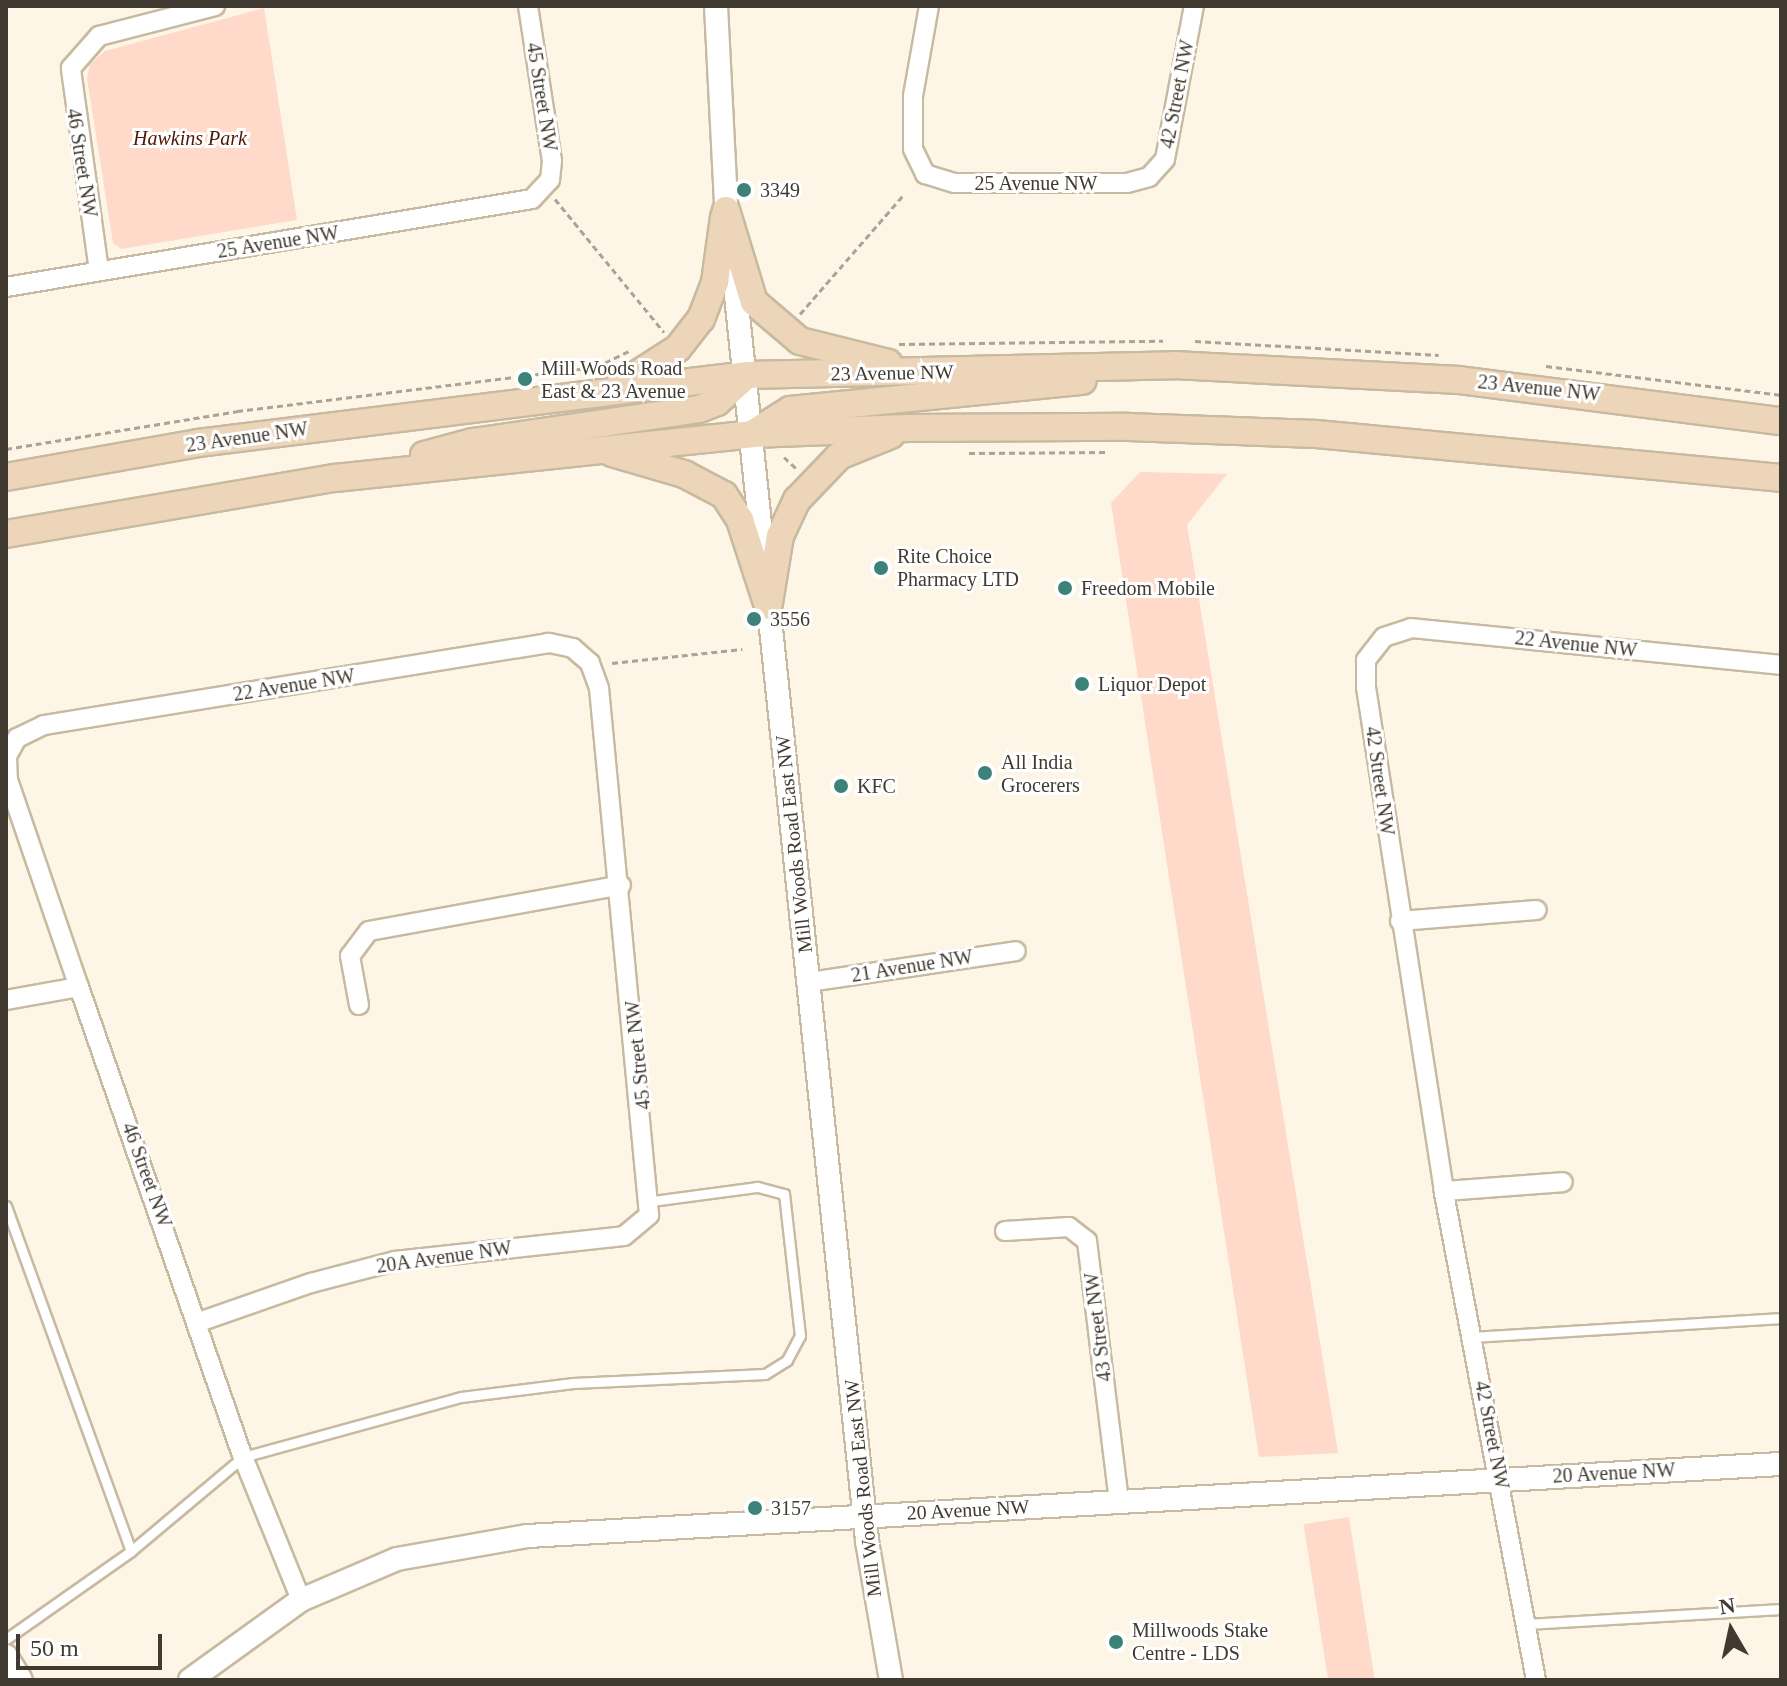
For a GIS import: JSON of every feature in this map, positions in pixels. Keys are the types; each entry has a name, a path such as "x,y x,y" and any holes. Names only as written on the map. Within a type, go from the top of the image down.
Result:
{"main road":[{"path":"726,210 754,302 800,341 930,373"},
{"path":"591,394 617,387 678,348 701,319 715,282 726,210"},
{"path":"752,434 790,410 1037,389 1174,365"},
{"name":"23 Avenue NW","path":"6,477 198,443 747,375 1174,365 1459,380 1781,421"},
{"path":"335,478 473,442 699,409 717,402 747,375"},
{"path":"6,534 335,478 752,434 908,428 1128,427 1316,434 1781,478"},
{"path":"768,606 780,536 804,491 839,456 908,428"},
{"path":"601,449 684,474 724,495 740,520 768,606"}],"street":[{"name":"46 Street NW","path":"99,271 71,89 71,68 77,55 99,36 215,6"},
{"name":"45 Street NW","path":"528,6 552,161 545,187"},
{"name":"Mill Woods Road East NW","path":"716,6 726,210 747,375 768,606 865,1515 891,1680"},
{"name":"25 Avenue NW","path":"929,6 913,96 913,149 925,174 955,183 1127,183 1149,177"},
{"name":"42 Street NW","path":"1149,177 1165,159 1194,6"},
{"name":"25 Avenue NW","path":"6,287 522,203 545,187"},
{"name":"22 Avenue NW","path":"1375,643 1397,631 1428,628 1781,665"},
{"name":"22 Avenue NW","path":"11,747 25,731 44,725 549,643 582,654"},
{"name":"42 Street NW","path":"1375,643 1364,675 1400,921 1444,1191 1501,1479 1536,1680"},
{"name":"45 Street NW","path":"582,654 599,688 621,885 652,1201 644,1223"},
{"name":"46 Street NW","path":"11,747 8,780 199,1322 243,1457 301,1600"},
{"path":"359,1005 350,956 369,931 621,885"},
{"path":"1400,921 1537,910"},
{"name":"21 Avenue NW","path":"809,982 1016,951"},
{"path":"6,1000 79,987"},
{"path":"1444,1191 1563,1182"},
{"name":"20A Avenue NW","path":"199,1322 311,1283 395,1261 606,1240 644,1223"},
{"name":"43 Street NW","path":"1005,1231 1069,1227 1087,1241 1119,1501"},
{"name":"20 Avenue NW","path":"190,1680 301,1600 397,1559 528,1536 1781,1464"},
{"path":"6,1656 21,1680"}],"lane":[{"path":"6,1639 131,1551 243,1457 461,1397 573,1383 765,1374 787,1360 800,1336 784,1194 757,1187 652,1201"},
{"path":"6,1206 131,1551"},
{"path":"1472,1337 1781,1318"},
{"path":"1527,1624 1781,1609"}],"path":[{"path":"545,187 664,332 653,338"},
{"path":"800,314 905,193"},
{"path":"6,449 237,411 596,367 641,344"},
{"path":"969,453 1107,452"},
{"path":"612,663 742,649"}],"green space":[{"name":"Hawkins Park","path":"264,8 297,220 121,249 113,243 87,78 90,64 105,51"},
{"path":"1140,472 1227,474 1187,525 1338,1453 1259,1457 1111,503"},
{"path":"1349,1517 1375,1680 1328,1680 1304,1524"}],"place":[{"name":"3349","path":"744,190"},
{"name":"Mill Woods Road East & 23 Avenue","path":"525,379"},
{"name":"Rite Choice Pharmacy LTD","path":"881,568"},
{"name":"Freedom Mobile","path":"1065,588"},
{"name":"3556","path":"754,619"},
{"name":"Liquor Depot","path":"1082,684"},
{"name":"All India Grocerers","path":"985,773"},
{"name":"KFC","path":"841,786"},
{"name":"3157","path":"755,1508"},
{"name":"Millwoods Stake Centre - LDS","path":"1116,1642"}]}
